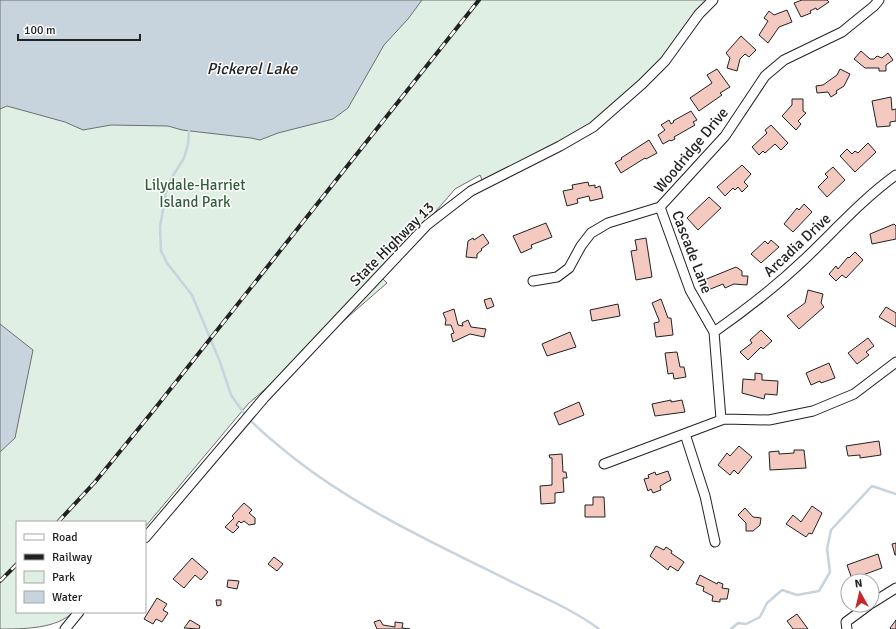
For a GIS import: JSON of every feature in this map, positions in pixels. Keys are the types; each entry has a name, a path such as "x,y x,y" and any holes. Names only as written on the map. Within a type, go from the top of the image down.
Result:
{"street":[{"name":"State Highway 13","path":"146,537 264,398 427,225 471,191 560,146 598,122 637,89 656,70 699,14 713,0"},
{"name":"Woodridge Drive","path":"533,281 557,277 569,268 580,246 596,229 608,223 660,207 725,136 765,76 784,60 842,32 874,6 879,0"},
{"name":"Arcadia Drive","path":"714,332 752,306 808,256 873,191 896,175"},
{"name":"Cascade Lane","path":"660,207 690,290 714,332 721,419 724,419"},
{"path":"604,464 724,419 769,420 813,411 854,394 896,362"},
{"path":"685,434 705,496 715,542"},
{"path":"880,598 896,588"},
{"path":"65,629 78,613"},
{"path":"847,629 846,622 858,613"}],"green space":[{"name":"Lilydale-Harriet Island Park","path":"0,0 709,0 636,91 566,143 485,187 480,175 455,189 380,276 387,283 248,404 146,526 146,521 16,521 16,613 72,613 66,618 49,625 19,629 0,629"}],"water":[{"name":"Pickerel Lake","path":"0,0 422,0 408,19 384,45 348,108 333,119 278,133 260,140 182,130 168,126 111,125 83,130 65,122 7,106 0,109"},
{"path":"0,324 33,350 15,438 0,452"}],"building":[{"path":"802,0 827,0 829,2 817,10 816,8 810,11 811,13 801,17 794,3"},
{"path":"787,10 792,22 779,27 768,43 759,35 768,21 764,18 769,11 774,15"},
{"path":"741,36 756,50 749,57 745,54 740,59 737,71 727,68 730,58 726,53"},
{"path":"861,51 870,59 874,59 877,56 882,58 888,53 893,60 886,65 886,71 879,71 879,68 865,68 854,59"},
{"path":"717,69 730,87 720,93 722,95 699,111 690,98 712,83 707,75"},
{"path":"840,69 850,74 844,86 836,91 837,93 831,97 828,92 817,93 816,86 823,85 837,75"},
{"path":"891,97 892,110 896,109 896,121 890,122 890,126 877,127 872,101"},
{"path":"792,99 803,99 803,111 806,113 798,121 801,124 796,130 782,116 792,105"},
{"path":"691,111 697,120 693,122 695,125 674,137 675,139 663,144 658,135 665,130 661,125 669,120 671,124 674,122 673,121"},
{"path":"771,125 788,143 781,150 775,144 765,153 763,151 759,155 752,147 767,133 765,130"},
{"path":"649,140 657,153 646,159 645,158 621,173 615,163"},
{"path":"868,143 876,152 855,172 840,156 847,149 852,154 855,151 858,153"},
{"path":"742,165 751,174 744,182 748,186 742,192 738,187 735,190 733,188 725,196 717,187"},
{"path":"833,167 845,180 827,197 818,187 828,177 825,174"},
{"path":"588,182 589,186 595,185 595,188 600,186 603,198 590,201 589,196 577,199 578,203 567,206 563,191 573,189 572,185"},
{"path":"709,197 721,208 698,230 687,218"},
{"path":"804,204 812,212 793,232 784,224 797,208 799,210"},
{"path":"546,223 552,237 531,245 532,248 521,253 513,236"},
{"path":"894,224 896,226 896,239 872,244 870,234"},
{"path":"483,234 489,243 477,254 477,258 466,257 468,241 473,238 474,240"},
{"path":"646,238 652,277 636,280 631,251 637,250 635,240"},
{"path":"771,240 779,247 761,263 751,254 765,241 768,244"},
{"path":"855,252 863,260 846,278 842,275 836,281 829,274 836,266 838,269 848,257 849,258"},
{"path":"736,267 742,271 742,276 748,276 747,285 734,284 725,288 723,284 708,290 704,280"},
{"path":"808,290 823,294 821,303 824,307 799,329 787,316 805,303"},
{"path":"491,298 494,306 487,309 484,300"},
{"path":"661,299 668,318 671,318 673,335 656,337 654,323 659,322 659,320 652,303"},
{"path":"618,304 620,316 592,321 590,310"},
{"path":"886,307 896,313 896,327 879,317"},
{"path":"454,309 458,325 463,326 462,323 468,320 471,327 486,329 484,337 470,334 453,342 451,334 454,333 451,325 445,325 446,320 443,313"},
{"path":"761,330 772,341 763,349 761,347 748,360 740,352 752,343 750,340"},
{"path":"570,332 576,347 547,356 542,344"},
{"path":"868,338 874,346 866,352 869,355 857,364 848,353"},
{"path":"677,352 680,367 684,367 686,377 674,379 673,373 668,374 665,353"},
{"path":"829,363 835,378 821,383 820,381 811,385 806,373"},
{"path":"755,373 762,374 762,380 778,381 777,395 765,394 764,399 742,393 743,379 755,380"},
{"path":"671,400 671,402 682,400 685,412 655,416 652,404"},
{"path":"579,402 584,415 559,425 554,413"},
{"path":"879,441 881,455 860,458 860,455 848,456 846,446"},
{"path":"739,446 752,457 738,474 734,470 730,475 718,465 727,453 730,456"},
{"path":"794,450 804,450 806,468 770,470 769,452 779,451 779,454 794,453"},
{"path":"562,454 563,472 566,472 567,478 563,478 564,492 555,493 555,503 541,504 540,486 552,485 552,458 550,458 549,455"},
{"path":"668,471 671,480 660,486 661,490 653,493 651,489 648,491 644,479 649,478 648,475 655,472 656,475"},
{"path":"593,497 604,497 605,517 585,517 585,505 593,505"},
{"path":"244,503 252,510 249,513 255,518 255,524 249,525 244,521 241,523 239,521 236,525 239,527 233,533 225,527 234,518 232,516"},
{"path":"812,506 822,513 812,534 809,533 806,537 786,524 793,515 801,522"},
{"path":"745,508 753,517 761,518 760,525 753,531 746,531 746,523 738,515"},
{"path":"896,543 896,555 895,555 892,544"},
{"path":"656,546 664,550 666,547 672,551 671,553 684,562 678,571 670,566 668,570 650,556"},
{"path":"878,554 882,568 868,573 850,573 847,565"},
{"path":"274,557 283,564 277,571 268,564"},
{"path":"192,558 208,572 201,580 195,575 184,588 173,579"},
{"path":"700,575 717,584 718,582 723,584 722,588 729,589 727,599 720,599 720,602 712,601 713,596 703,591 704,587 696,584"},
{"path":"228,580 239,581 237,589 227,587"},
{"path":"157,598 167,604 163,610 168,613 162,622 156,619 153,624 144,619"},
{"path":"216,600 221,600 221,605 217,606"},
{"path":"797,614 808,629 793,629 787,621"},
{"path":"190,620 200,626 199,629 184,628"},
{"path":"380,620 383,625 395,627 395,622 403,623 402,628 410,629 377,629 374,622"},
{"path":"896,620 896,629 891,629 890,628"}],"waterway":[{"path":"189,131 188,144 184,158 171,179 166,192 160,227 161,251 167,263 192,295 220,362 231,395 246,416"},
{"path":"249,419 265,435 295,459 347,495 429,541 569,610 599,629"},
{"path":"731,629 738,623 746,624 760,617 767,603 782,590 797,595 819,591 830,572 827,549 831,530 872,486 896,494"}],"railway":[{"path":"59,521 95,482 153,411 479,0"},
{"path":"0,581 16,565"}]}
